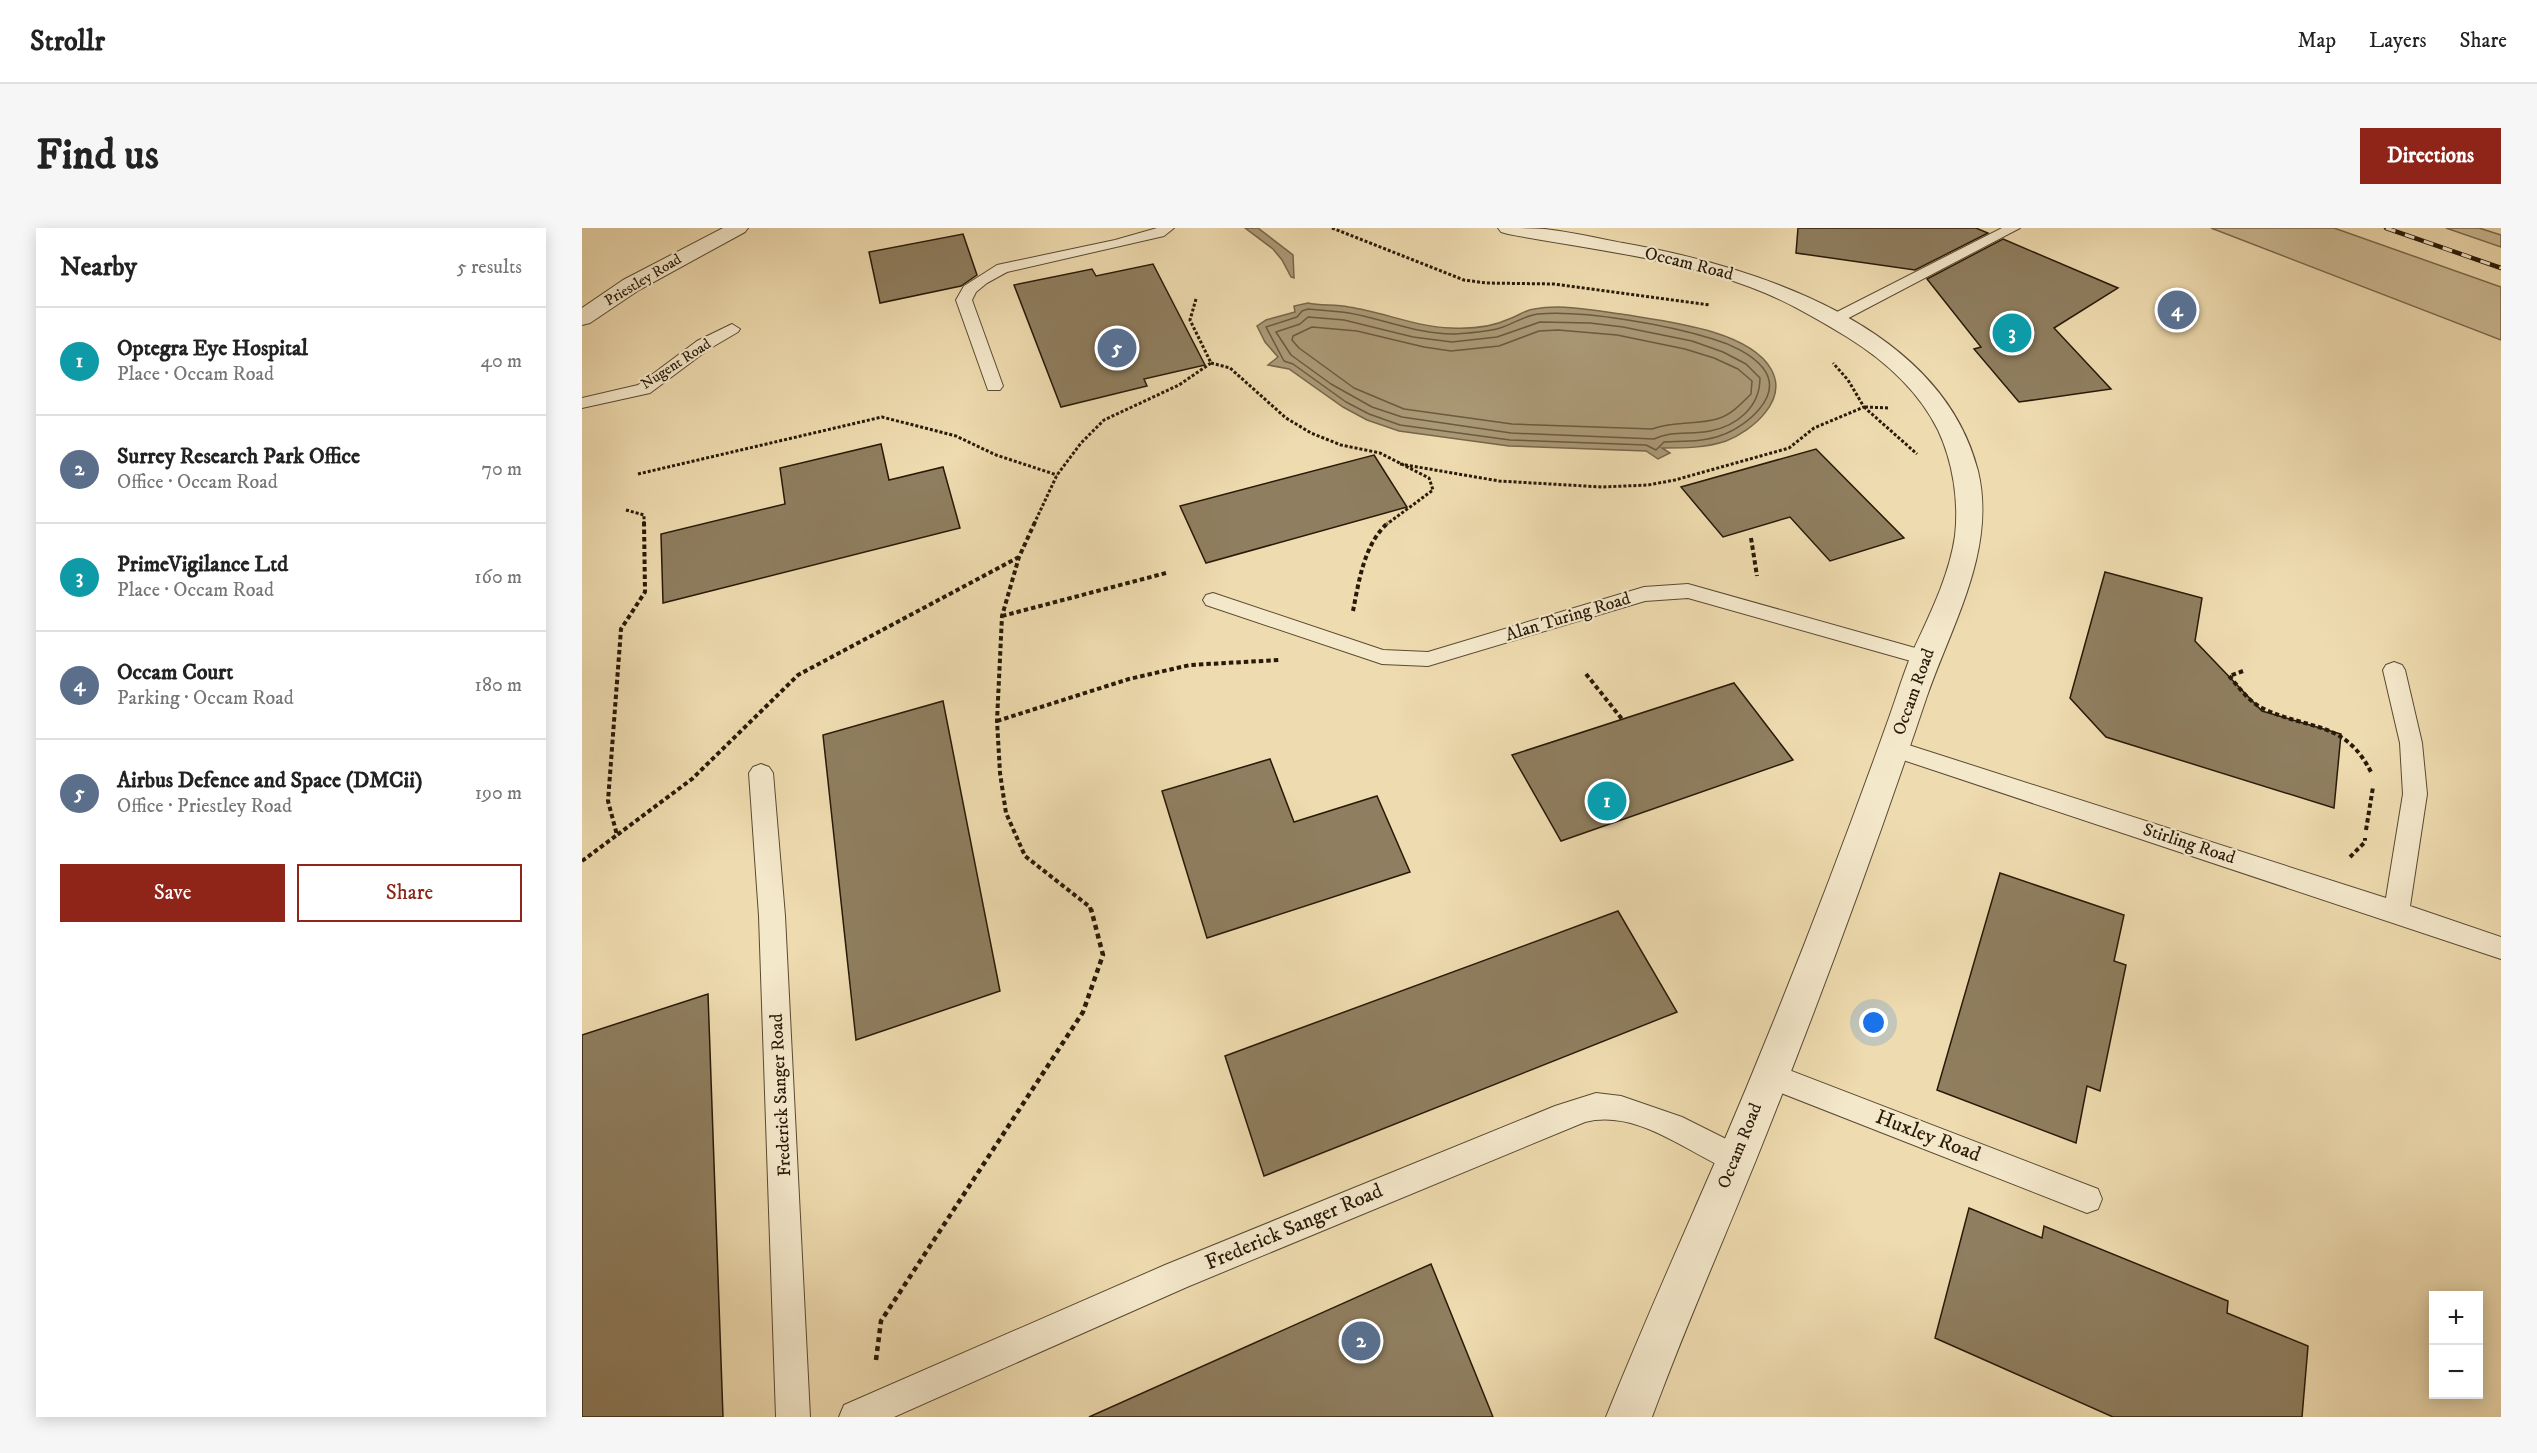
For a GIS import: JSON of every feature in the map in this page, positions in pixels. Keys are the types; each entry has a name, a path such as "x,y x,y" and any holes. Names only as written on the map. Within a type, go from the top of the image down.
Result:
{"street":[{"name":"Priestley Road","path":"582,318 631,285 738,228"},
{"name":"Occam Road","path":"1508,228 1716,268 1789,296 1834,319 1872,343 1905,369 1937,408 1951,432 1965,471 1968,499 1968,537 1954,591 1925,658 1858,853 1736,1159 1661,1334 1629,1417"}],"lane":[{"path":"1834,319 2013,228"},
{"path":"994,386 964,300 970,290 981,280 1002,268 1163,231"},
{"name":"Nugent Road","path":"582,403 644,389 703,345 732,329"},
{"name":"Alan Turing Road","path":"1213,600 1382,657 1428,659 1644,594 1688,591 1925,658"},
{"path":"2394,670 2411,743 2415,794 2396,912"},
{"name":"Stirling Road","path":"1893,748 2493,945"},
{"name":"Frederick Sanger Road","path":"761,773 772,916 793,1417"},
{"name":"Huxley Road","path":"1768,1075 2087,1199"},
{"name":"Frederick Sanger Road","path":"863,1415 1176,1276 1565,1115 1603,1105 1631,1111 1700,1140 1736,1159"}],"path":[{"path":"1332,228 1464,280 1486,284 1554,284 1719,307"},
{"path":"997,720 1129,679 1190,665 1296,660 1332,665 1349,627 1362,566 1382,528 1423,501 1433,490 1429,478 1380,453 1341,445 1311,434 1286,418 1230,368 1211,363 1190,320 1196,299"},
{"path":"1832,362 1848,380 1864,407 1924,459"},
{"path":"863,1415 881,1321 1083,1012 1103,955 1090,907 1025,856 1006,813 1000,773 997,720 1002,616 1019,557 1057,475 1081,443 1104,420 1179,385 1211,363"},
{"path":"1400,464 1499,481 1602,487 1648,485 1675,480 1789,448 1814,428 1864,407"},
{"path":"638,474 882,417 956,436 996,455 1057,475"},
{"path":"617,835 608,801 621,629 645,592 644,515 626,510"},
{"path":"1751,538 1757,580"},
{"path":"582,861 692,779 798,675 1019,557"},
{"path":"1002,616 1166,573"},
{"path":"2242,671 2229,676 2261,708 2329,729 2343,736 2367,762 2374,780 2365,842 2346,859"},
{"path":"1586,674 1622,719"}],"shaded area":[{"path":"2211,228 2334,228 2501,287 2501,340"},
{"path":"2446,228 2479,228 2501,235 2501,247"}],"water":[{"path":"1245,228 1258,228 1293,255 1294,278 1291,277 1273,249"},
{"path":"1308,303 1349,307 1425,325 1451,328 1488,326 1531,310 1555,307 1589,309 1680,324 1724,336 1760,355 1771,369 1775,381 1775,392 1772,403 1765,413 1747,430 1726,441 1711,445 1662,448 1670,453 1658,459 1646,451 1509,446 1399,431 1367,420 1343,407 1289,369 1268,365 1278,357 1265,342 1257,326 1266,320 1295,312 1294,306"}],"building":[{"path":"1798,228 1976,228 1988,233 1915,270 1796,253"},
{"path":"963,234 977,275 961,286 880,303 869,252"},
{"path":"2003,239 2118,288 2054,328 2111,389 2019,402 1974,349 1981,347 1927,279"},
{"path":"1153,264 1205,365 1144,379 1147,386 1061,407 1014,285 1092,269 1096,276"},
{"path":"881,444 889,480 943,467 960,528 663,603 661,534 785,504 780,468"},
{"path":"1816,449 1904,538 1830,561 1790,517 1723,537 1681,487"},
{"path":"1374,455 1407,507 1206,563 1180,506"},
{"path":"2105,572 2202,598 2195,641 2262,711 2341,734 2334,808 2106,737 2070,698"},
{"path":"1734,683 1793,760 1561,841 1512,755"},
{"path":"943,701 1000,991 856,1040 823,735"},
{"path":"1270,759 1294,822 1377,796 1410,872 1207,938 1162,791"},
{"path":"2000,873 2124,915 2114,961 2126,965 2100,1091 2087,1086 2076,1143 1937,1090"},
{"path":"1618,911 1677,1012 1264,1176 1225,1056"},
{"path":"708,994 723,1417 582,1417 582,1035"},
{"path":"1969,1208 2042,1238 2044,1226 2228,1301 2227,1313 2308,1346 2302,1417 2113,1417 1935,1338"},
{"path":"1431,1264 1493,1417 1089,1417"}],"railway":[{"path":"2386,228 2501,268"}],"place":[{"name":"Occam Court","path":"2177,310"},
{"name":"PrimeVigilance Ltd","path":"2012,333"},
{"name":"Airbus Defence and Space (DMCii)","path":"1117,348"},
{"name":"Optegra Eye Hospital","path":"1607,801"},
{"name":"Surrey Research Park Office","path":"1361,1341"}]}
